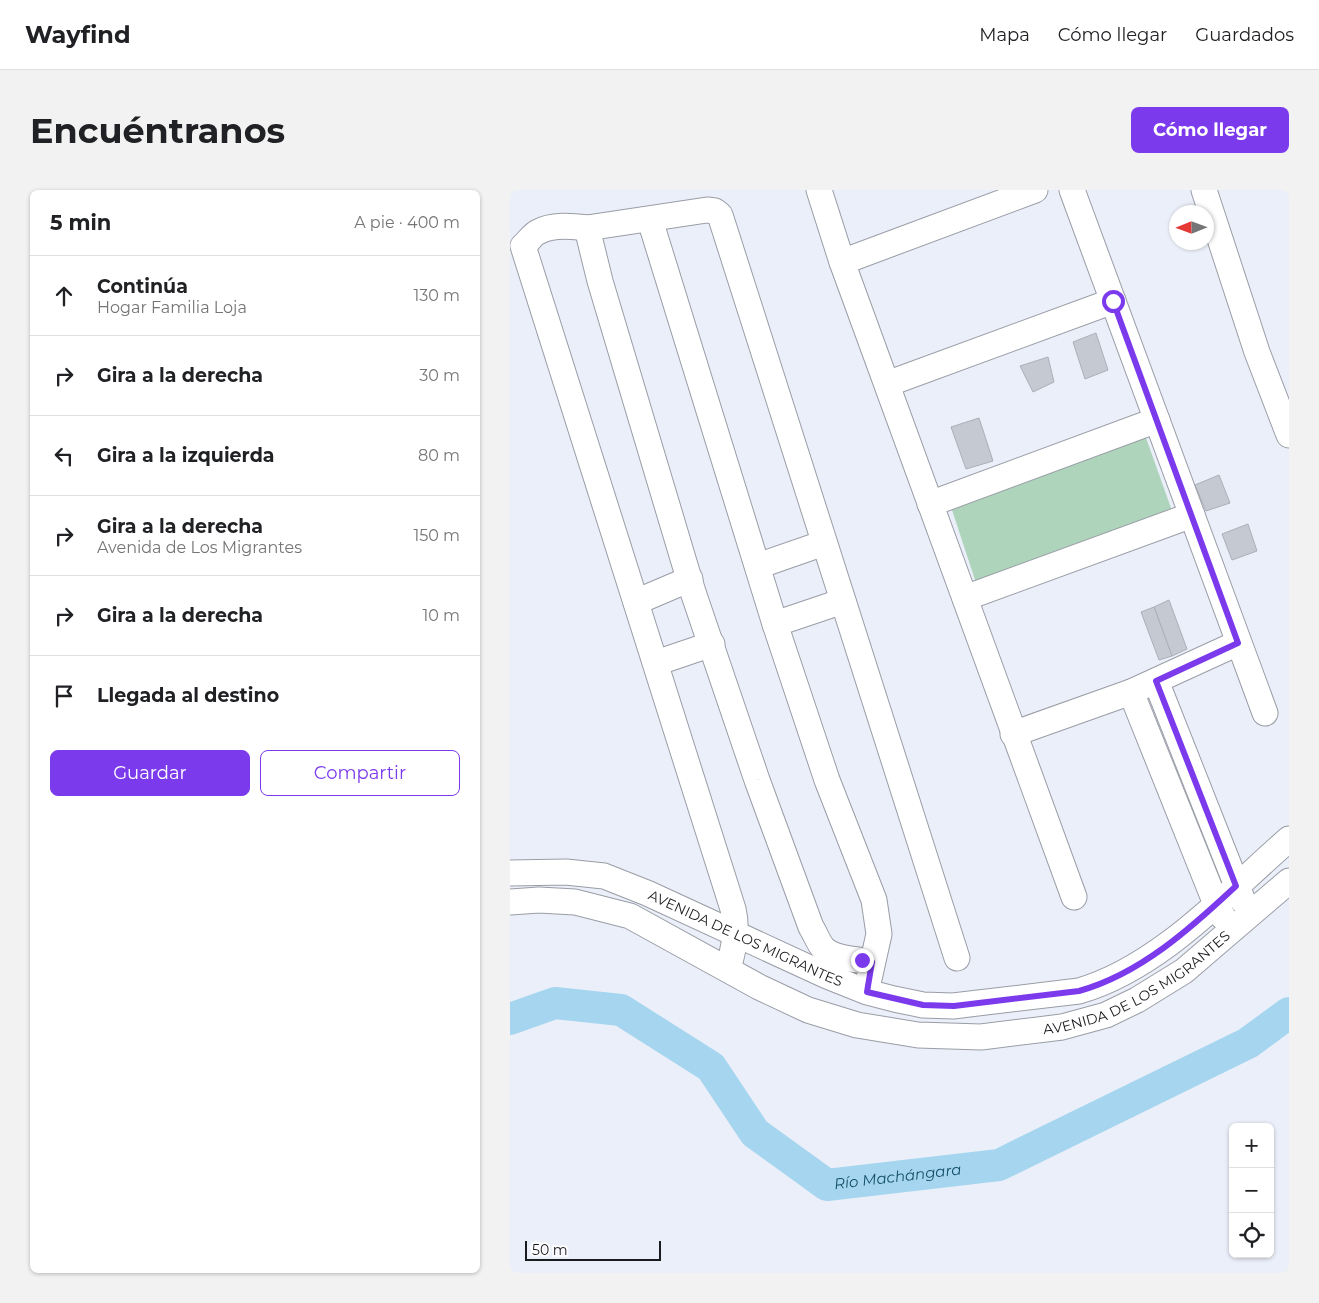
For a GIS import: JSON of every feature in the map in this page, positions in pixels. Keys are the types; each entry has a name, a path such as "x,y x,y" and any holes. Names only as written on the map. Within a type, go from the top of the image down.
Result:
{"street":[{"path":"819,190 842,262 1074,897"},
{"path":"842,262 1034,190"},
{"path":"1072,190 1265,713"},
{"path":"1204,190 1257,352 1289,435"},
{"path":"728,969 736,934 734,909 524,246 537,232 559,226 587,228 707,210 715,211 720,215 957,958"},
{"path":"650,220 742,520 827,780 874,900 879,934 867,992"},
{"path":"587,228 605,299 639,405 690,579 757,780 811,927 823,947 830,953 846,958 872,962"},
{"path":"887,384 1113,301"},
{"path":"930,504 1157,420"},
{"path":"965,598 1192,515"},
{"path":"758,566 824,543"},
{"path":"636,602 690,579"},
{"path":"776,624 843,601"},
{"path":"1013,734 1131,692 1238,643"},
{"path":"656,663 712,644"},
{"path":"1156,681 1236,886 1249,914"},
{"path":"1131,692 1216,904 1230,930"},
{"name":"AVENIDA DE LOS MIGRANTES","path":"510,873 566,872 604,876 647,892 789,960 867,992 923,1005 954,1006 1079,991 1096,986 1123,973 1166,946 1289,839"},
{"name":"AVENIDA DE LOS MIGRANTES","path":"510,902 539,900 575,902 630,916 759,986 808,1010 857,1025 918,1035 980,1037 1062,1027 1106,1015 1137,1000 1184,971 1289,881"}],"green space":[{"path":"1145,435 1176,522 979,592 951,507"}],"building":[{"path":"1096,333 1108,370 1085,379 1073,342"},
{"path":"1048,357 1054,382 1033,392 1020,366"},
{"path":"979,418 993,461 966,469 951,427"},
{"path":"1219,475 1230,503 1206,511 1195,485"},
{"path":"1248,524 1257,551 1232,560 1222,534"},
{"path":"1169,600 1187,649 1172,656 1154,607"},
{"path":"1154,607 1172,656 1159,660 1141,612"}],"waterway":[{"name":"Río Machángara","path":"510,1019 555,1003 621,1010 711,1067 755,1133 827,1185 999,1165 1248,1043 1289,1013"}],"route":[{"path":"862,960 872,962 867,992 923,1005 954,1006 1079,991 1096,986 1123,973 1166,946 1236,886 1156,681 1238,643 1113,301"}]}
